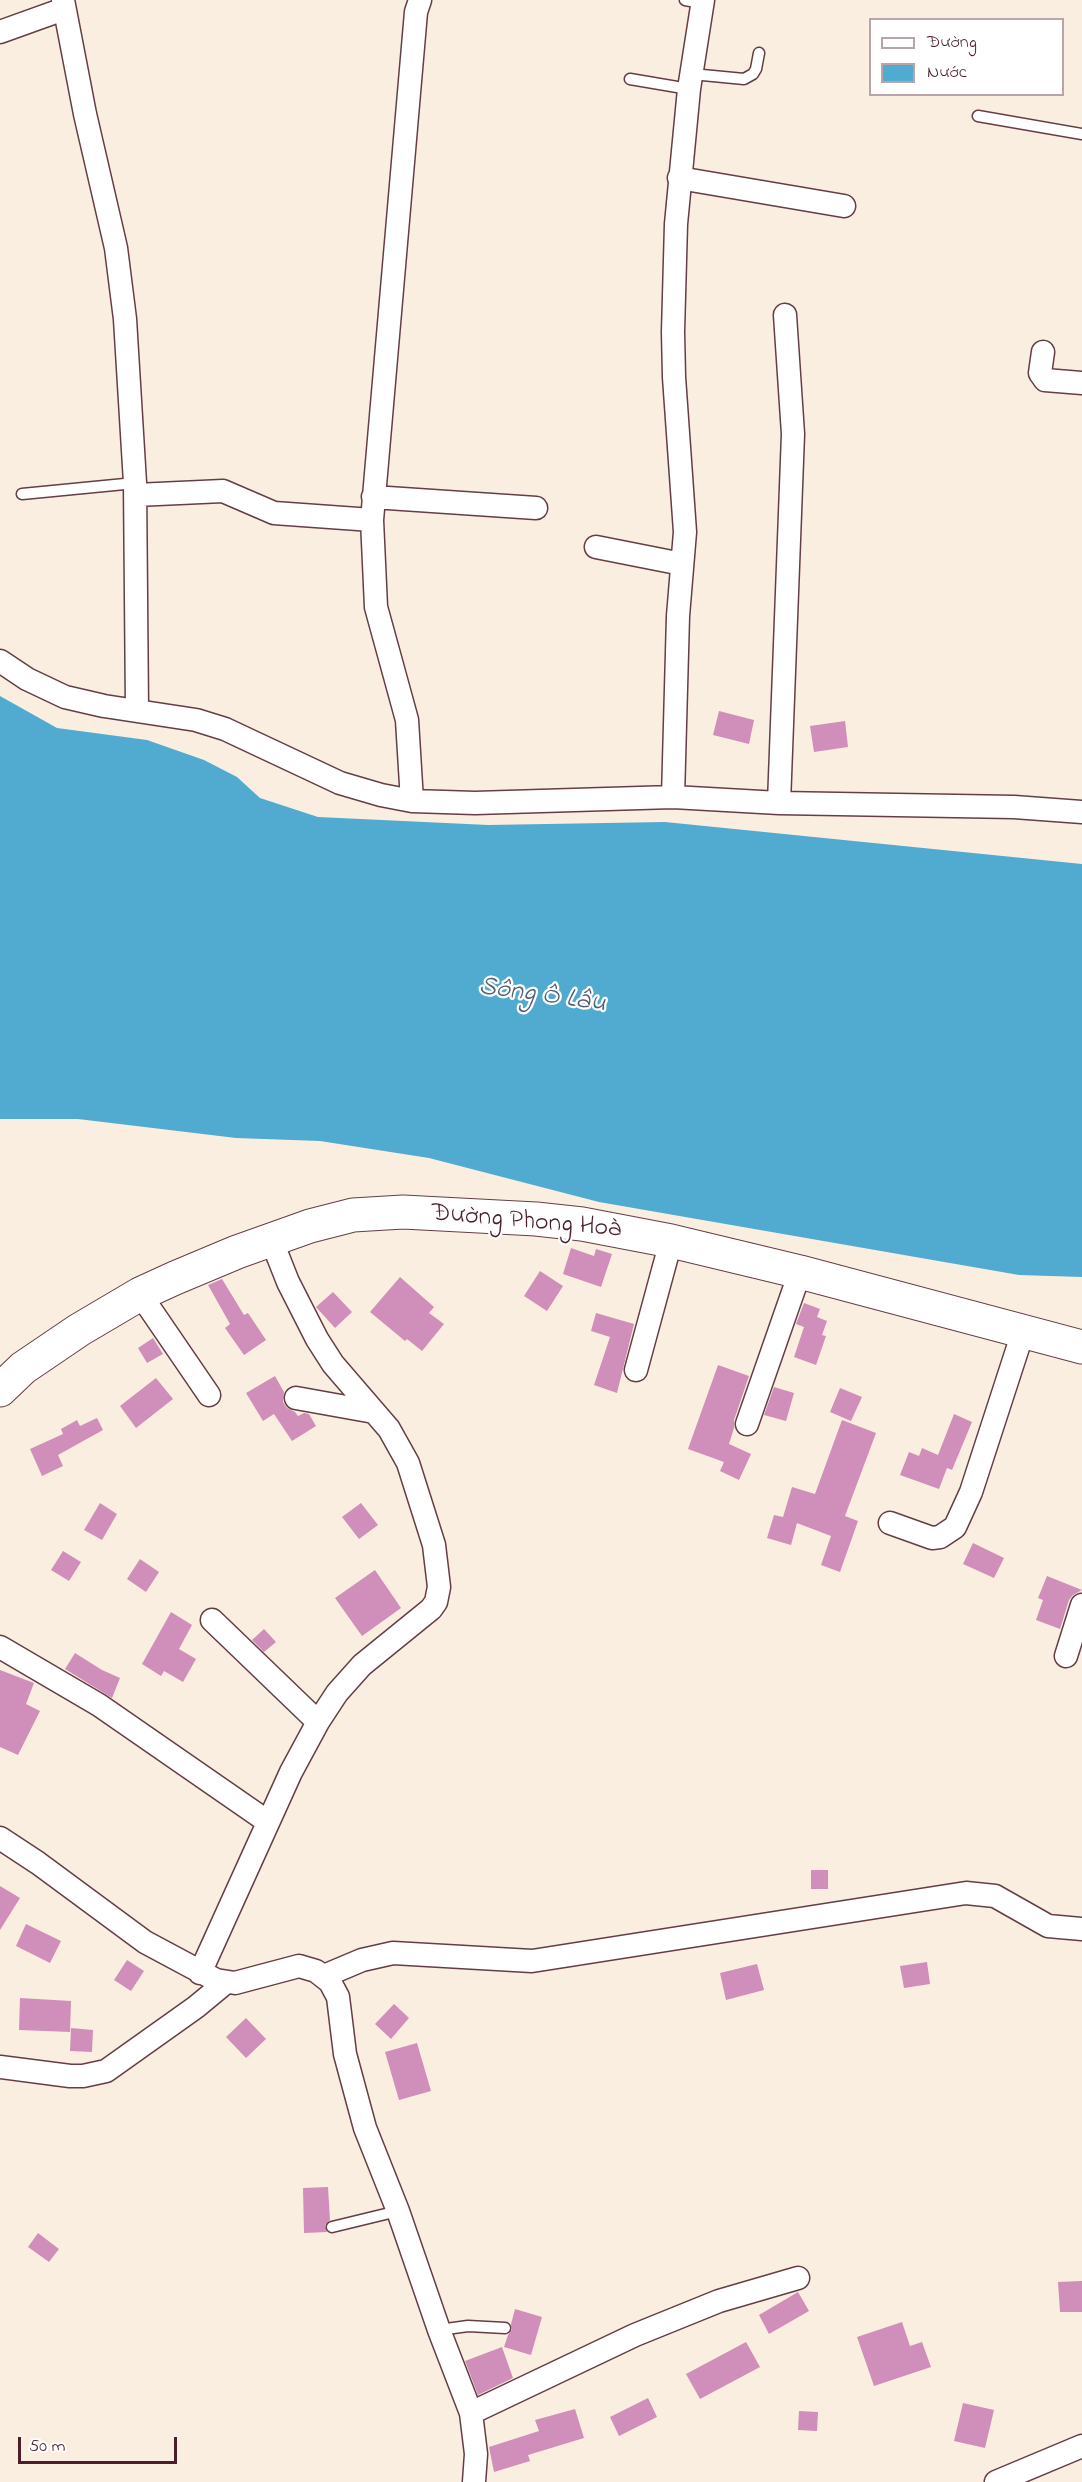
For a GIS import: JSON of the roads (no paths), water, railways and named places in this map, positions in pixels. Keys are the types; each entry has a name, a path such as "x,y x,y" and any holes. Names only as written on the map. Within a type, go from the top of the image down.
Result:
{"main road":[{"name":"Đường Phong Hoà","path":"0,1390 42,1354 140,1294 272,1239 353,1215 403,1212 536,1219 582,1224 671,1241 800,1272 1082,1347"}],"street":[{"path":"412,801 407,720 376,607 372,520 416,12 420,0"},
{"path":"673,797 684,504 673,332 679,178 697,1"},
{"path":"0,32 64,4 85,114 116,248 125,319 134,428 137,710"},
{"path":"679,178 844,206"},
{"path":"779,803 793,434 785,315"},
{"path":"1042,352 1040,372 1044,380 1082,383"},
{"path":"136,489 223,491 274,513 372,520"},
{"path":"373,497 536,508"},
{"path":"596,547 682,564"},
{"path":"0,661 27,679 65,697 94,704 196,720 225,729 340,783 412,801 475,803 673,797 779,803 1014,807 1082,812"},
{"path":"200,1973 291,1772 318,1722 349,1677 426,1614 438,1594 439,1577 434,1545 414,1481 399,1446 374,1412 333,1364 317,1339 288,1282 272,1239"},
{"path":"636,1370 671,1241"},
{"path":"747,1424 800,1272"},
{"path":"140,1294 209,1395"},
{"path":"890,1523 932,1538 947,1534 960,1518 1023,1332"},
{"path":"296,1398 374,1412"},
{"path":"1066,1656 1082,1605"},
{"path":"212,1620 318,1722"},
{"path":"0,1647 99,1705 268,1822"},
{"path":"0,1838 38,1863 145,1942 200,1973 225,1983 235,1983 299,1966 324,1976 335,1989 345,2054 365,2128 398,2211 471,2414 476,2454 474,2482"},
{"path":"324,1976 362,1960 393,1953 532,1961 966,1893 995,1896 1048,1926 1082,1929"},
{"path":"0,2067 70,2076 106,2071 196,2007 225,1983"},
{"path":"471,2414 635,2334 719,2301 798,2278"},
{"path":"996,2482 1082,2446"}],"lane":[{"path":"630,79 690,81 744,79 753,74 759,53"},
{"path":"978,116 1082,134"},
{"path":"22,494 136,489"},
{"path":"332,2227 398,2211"},
{"path":"439,2330 468,2326 505,2328"}],"water":[{"name":"Sông Ô Lâu","path":"0,696 57,728 147,740 204,760 237,777 260,798 318,817 488,825 665,822 1082,864 1082,1277 1019,1275 599,1202 429,1158 320,1141 236,1138 78,1119 0,1119"}]}
